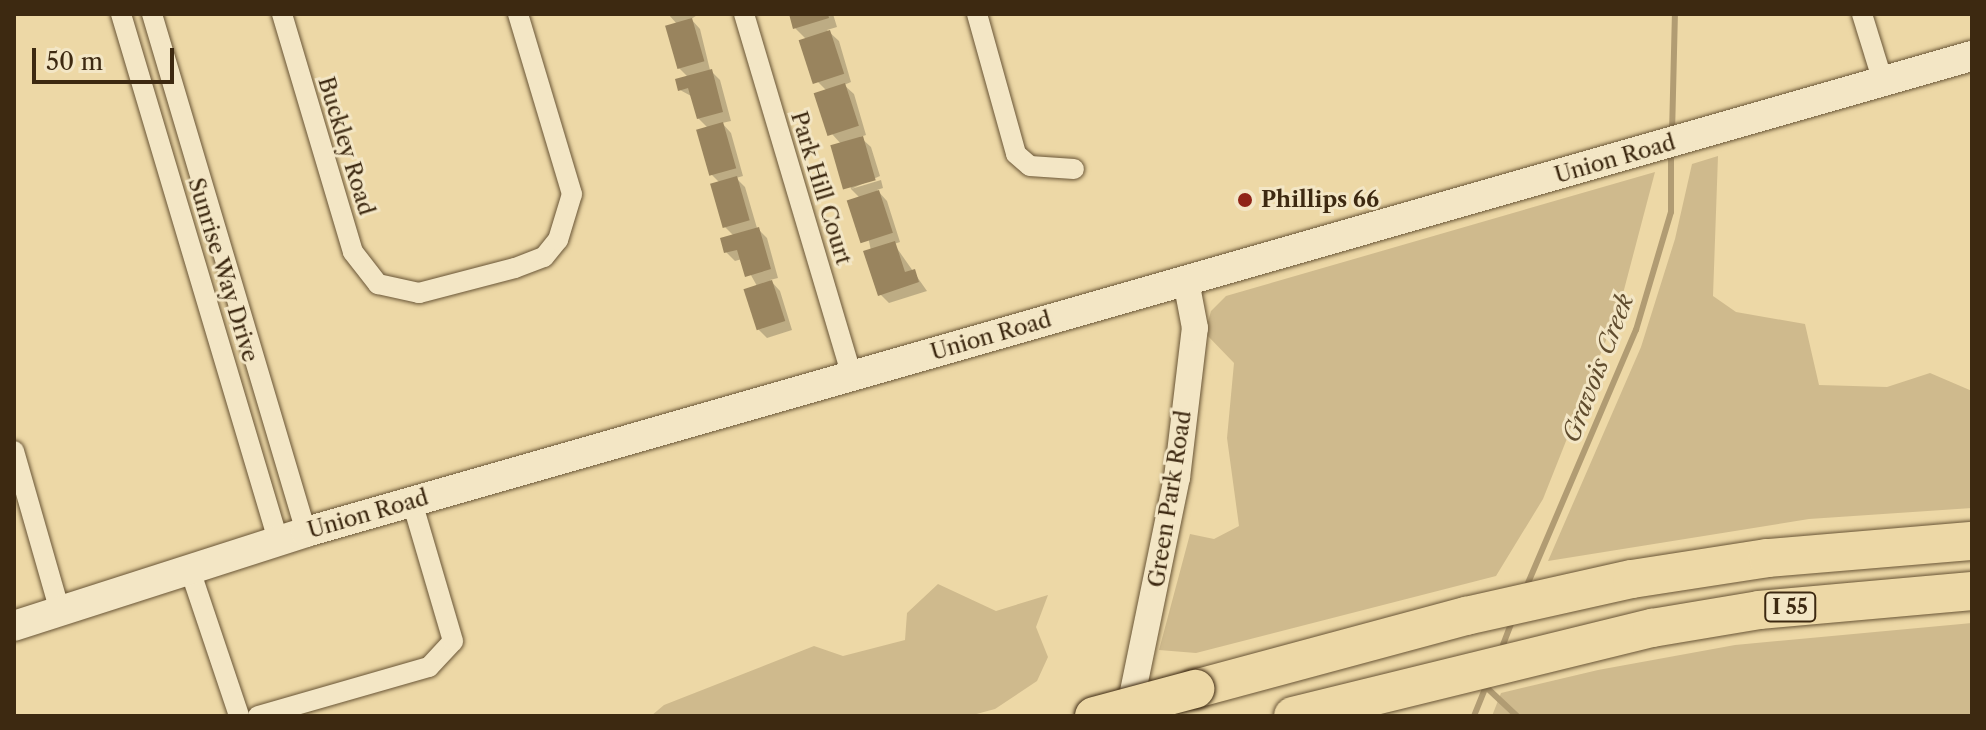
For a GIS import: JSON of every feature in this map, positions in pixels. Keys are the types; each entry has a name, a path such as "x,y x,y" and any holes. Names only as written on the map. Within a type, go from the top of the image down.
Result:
{"highway":[{"name":"I 55","path":"1094,716 1407,631 1632,579 1768,558 1972,541"},
{"name":"I 55","path":"1293,716 1609,637 1759,610 1972,591"}],"main road":[{"name":"Union Road","path":"14,626 292,536 1972,56"}],"street":[{"name":"Sunrise Way Drive","path":"121,14 292,536"},
{"name":"Sunrise Way Drive","path":"152,14 292,536"},
{"name":"Buckley Road","path":"282,14 353,252 378,284 419,293 515,268 544,257 558,240 572,194 518,14"},
{"name":"Park Hill Court","path":"744,14 852,376"},
{"path":"977,14 1016,154 1030,166 1074,169"},
{"path":"1862,14 1883,82"},
{"name":"Green Park Road","path":"1128,716 1177,478 1195,328 1186,281"},
{"path":"14,451 60,611"},
{"path":"258,716 429,667 453,641 412,502"},
{"path":"189,567 239,716"}],"shaded area":[{"path":"1718,156 1713,296 1736,312 1805,324 1819,385 1887,387 1930,373 1972,391 1972,508 1809,519 1548,561 1641,347 1675,239 1692,164"},
{"path":"1655,172 1620,305 1543,499 1496,576 1196,653 1159,650 1190,534 1214,539 1239,526 1227,438 1234,363 1205,333 1211,311 1226,296"},
{"path":"938,584 996,611 1048,595 1036,627 1048,657 1037,681 995,709 969,716 651,716 664,705 814,646 843,656 905,640 907,613"},
{"path":"1972,623 1972,716 1492,716 1501,693 1598,670 1735,645"}],"building":[{"path":"789,14 828,14 829,18 793,29"},
{"path":"692,18 704,61 677,69 665,26"},
{"path":"830,30 844,74 813,84 799,40"},
{"path":"712,69 723,112 697,119 688,88 678,91 675,79"},
{"path":"845,83 859,126 828,136 814,93"},
{"path":"723,122 736,168 709,176 696,130"},
{"path":"863,136 876,180 843,190 830,145"},
{"path":"737,176 750,220 723,228 710,184"},
{"path":"879,190 893,233 861,243 847,201"},
{"path":"759,227 771,269 745,277 737,250 724,253 720,238"},
{"path":"895,241 905,272 915,269 919,282 878,296 863,251"},
{"path":"772,280 785,321 757,330 743,289"}],"waterway":[{"name":"Gravois Creek","path":"1672,134 1675,14"},
{"name":"Gravois Creek","path":"1525,590 1636,330 1671,212 1671,149"},
{"name":"Gravois Creek","path":"1501,650 1513,619"},
{"name":"Gravois Creek","path":"1474,716 1488,682"},
{"path":"1486,687 1517,716"}],"place":[{"name":"Phillips 66","path":"1245,200"}]}
